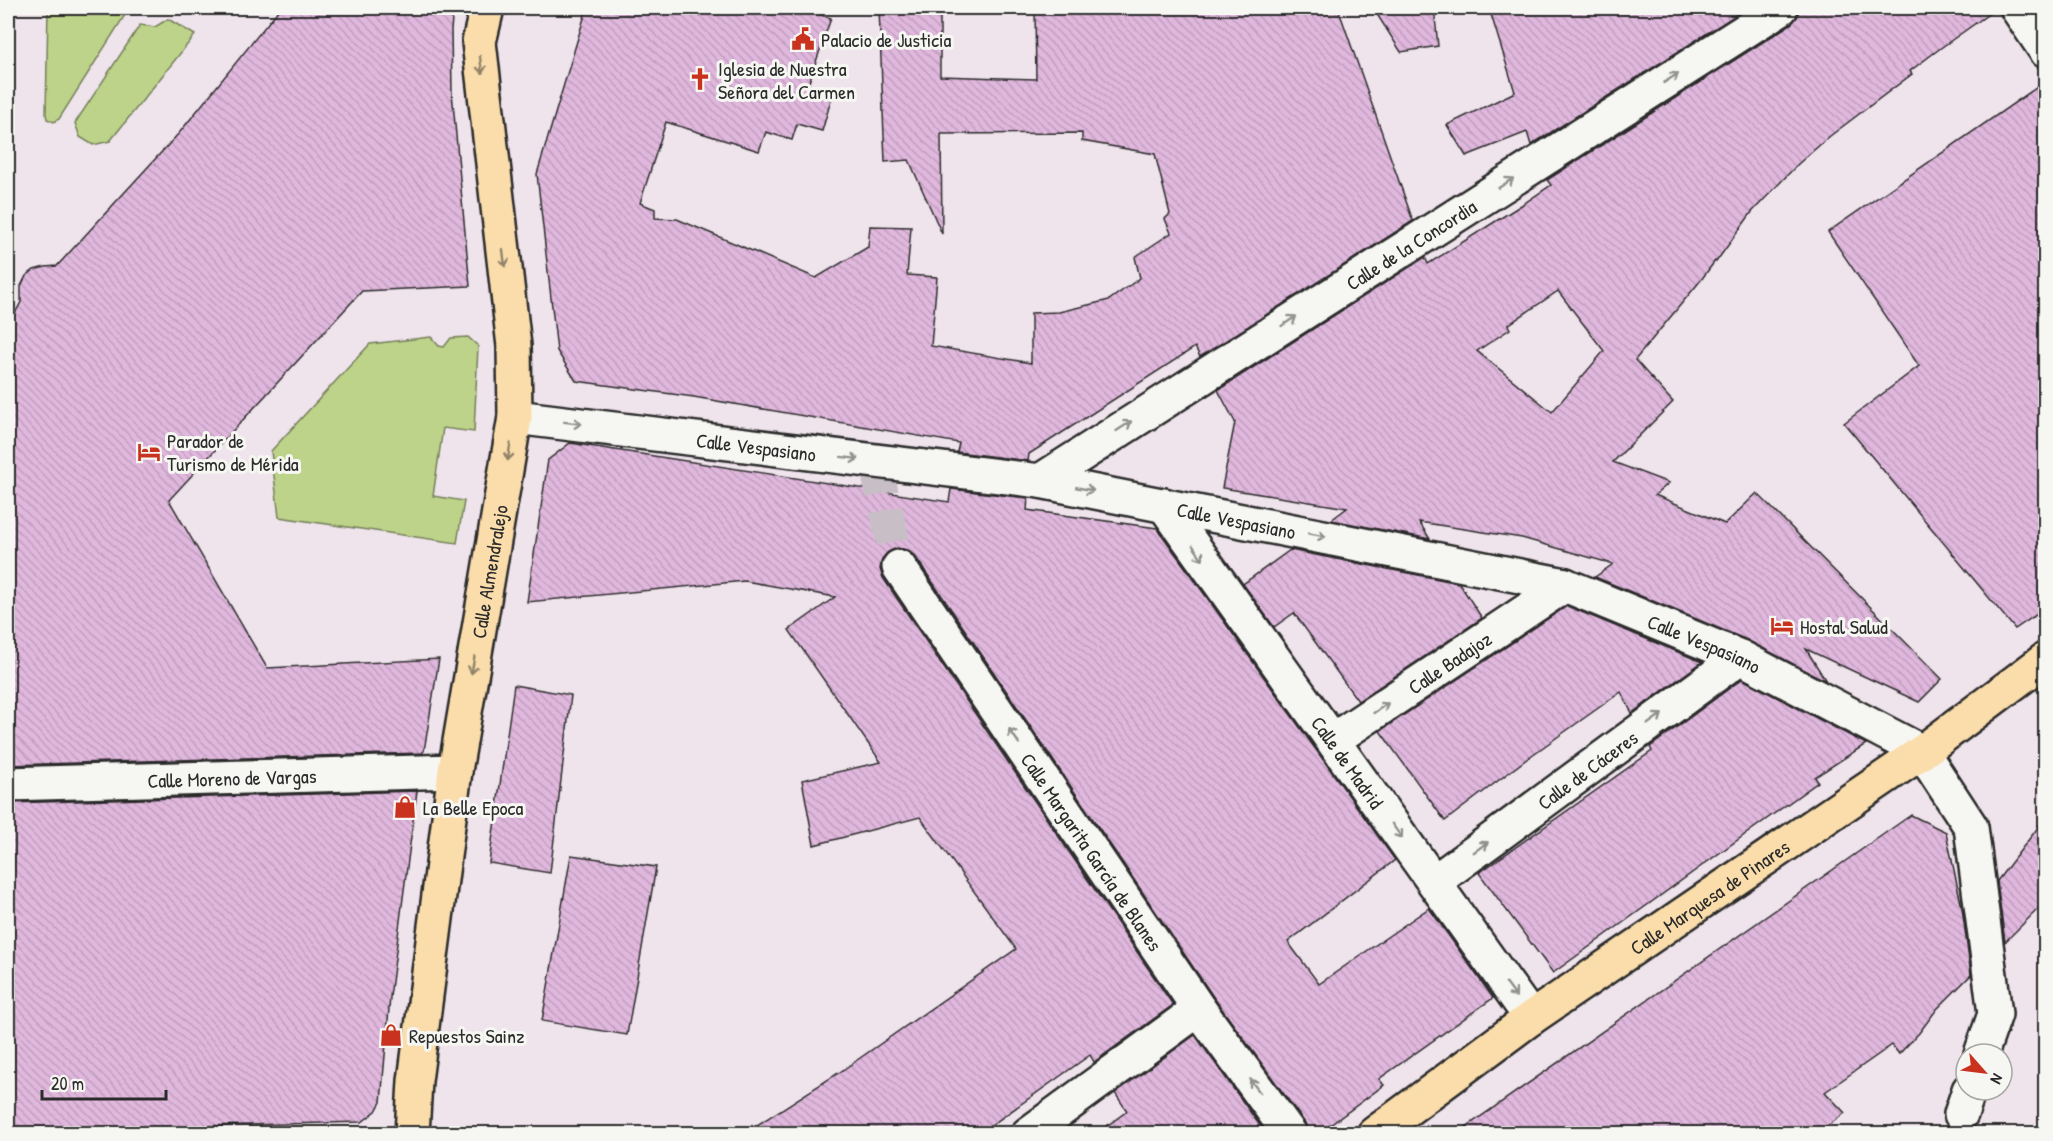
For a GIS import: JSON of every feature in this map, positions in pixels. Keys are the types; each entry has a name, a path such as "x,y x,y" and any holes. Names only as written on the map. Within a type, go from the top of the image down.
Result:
{"main road":[{"name":"Calle Almendralejo","path":"412,1134 415,1081 455,771 515,417 514,346 478,42 487,8"},
{"name":"Calle Marquesa de Pinares","path":"1374,1134 1531,1018 1922,752 2046,659"}],"street":[{"name":"Calle de la Concordia","path":"1040,481 1781,8"},
{"path":"2017,8 2046,51"},
{"name":"Calle Vespasiano","path":"515,417 1040,481 1565,585 1740,657 1922,752"},
{"name":"Calle de Madrid","path":"1164,505 1531,1018"},
{"name":"Calle Margarita García de Blanes","path":"899,567 1199,1009 1290,1134"},
{"name":"Calle Badajoz","path":"1333,740 1565,585"},
{"name":"Calle de Cáceres","path":"1434,882 1740,657"},
{"path":"1922,752 1971,827 1995,1014 1985,1042"},
{"name":"Calle Moreno de Vargas","path":"8,784 455,771"},
{"path":"1028,1134 1199,1009"}],"green space":[{"path":"48,8 116,8 125,15 59,119 54,122 47,119 46,114"},
{"path":"168,19 195,35 110,141 93,145 80,137 75,123 140,25 155,27"},
{"path":"431,337 439,346 444,347 451,338 468,337 478,346 474,432 443,428 433,496 464,501 457,543 279,517 271,451 370,344"}],"building":[{"path":"280,8 453,8 452,92 470,286 362,291 169,500 267,668 439,659 424,751 422,753 8,765 8,327 21,302 21,286 26,276 34,270 57,266 180,132"},
{"path":"587,8 796,8 831,18 808,85 833,93 822,131 797,124 792,140 766,132 759,151 666,122 640,203 655,209 655,218 677,219 816,278 868,247 870,226 911,227 907,275 937,277 931,346 1031,363 1031,313 1059,312 1109,300 1140,278 1135,257 1171,233 1165,219 1170,214 1155,154 1082,141 1082,133 941,134 942,234 909,160 885,162 879,8 940,8 940,76 1036,79 1035,8 1338,8 1413,221 1200,357 1195,347 1029,454 1028,461 957,452 959,443 694,397 576,381 557,351 537,174"},
{"path":"1373,8 1434,8 1438,46 1401,52"},
{"path":"1489,8 1747,8 1531,145 1527,132 1466,156 1447,125 1515,92"},
{"path":"1800,8 1997,8 1910,71 1912,74 1830,136 1798,164 1752,212 1716,262 1635,360 1673,402 1613,462 1669,483 1655,495 1725,524 1757,493 1942,679 1919,702 1806,649 1826,681 1747,640 1595,577 1613,564 1522,538 1419,522 1430,539 1331,520 1347,508 1222,488 1235,422 1218,390 1425,257 1428,264 1523,204 1551,185 1547,180 1791,24","holes":["1558,291 1604,351 1552,412 1477,351 1510,329 1508,325"]},
{"path":"2046,81 2046,608 2015,629 1844,423 1919,366 1828,232"},
{"path":"570,443 949,502 951,489 1028,498 1027,510 1157,528 1395,860 1288,942 1319,984 1429,908 1493,998 1379,1079 1384,1085 1318,1134 1308,1134 1305,1123 1214,998 915,556 907,550 897,548 888,552 882,559 880,569 883,578 1173,1005 1094,1062 1090,1055 979,1134 743,1134 840,1072 1016,949 920,817 814,845 802,780 881,762 789,630 835,597 745,581 527,602 548,460"},
{"path":"1290,550 1459,583 1482,618 1358,701 1294,613 1274,627 1243,584"},
{"path":"1567,606 1702,662 1632,713 1621,692 1532,755 1445,821 1380,731"},
{"path":"1742,679 1866,744 1815,777 1818,782 1553,973 1479,873 1652,751 1650,747"},
{"path":"514,685 571,695 550,873 489,863"},
{"path":"417,791 390,997 381,1102 376,1111 362,1122 174,1127 8,1128 8,803"},
{"path":"1911,815 1946,832 1962,908 1971,975 1937,1009 1899,1054 1892,1045 1825,1092 1845,1113 1817,1134 1456,1134"},
{"path":"2046,817 2046,901 2005,942 1997,881"},
{"path":"571,855 656,867 627,1035 542,1021"},
{"path":"1195,1035 1266,1134 1096,1134 1127,1111 1115,1093"}],"tunnel":[{"path":"875,462 899,567"}],"place":[{"name":"Palacio de Justicia","path":"803,39"},
{"name":"Iglesia de Nuestra Señora del Carmen","path":"700,79"},
{"name":"Parador de Turismo de Mérida","path":"149,452"},
{"name":"Hostal Salud","path":"1782,626"},
{"name":"La Belle Epoca","path":"405,807"},
{"name":"Repuestos Sainz","path":"391,1035"}]}
